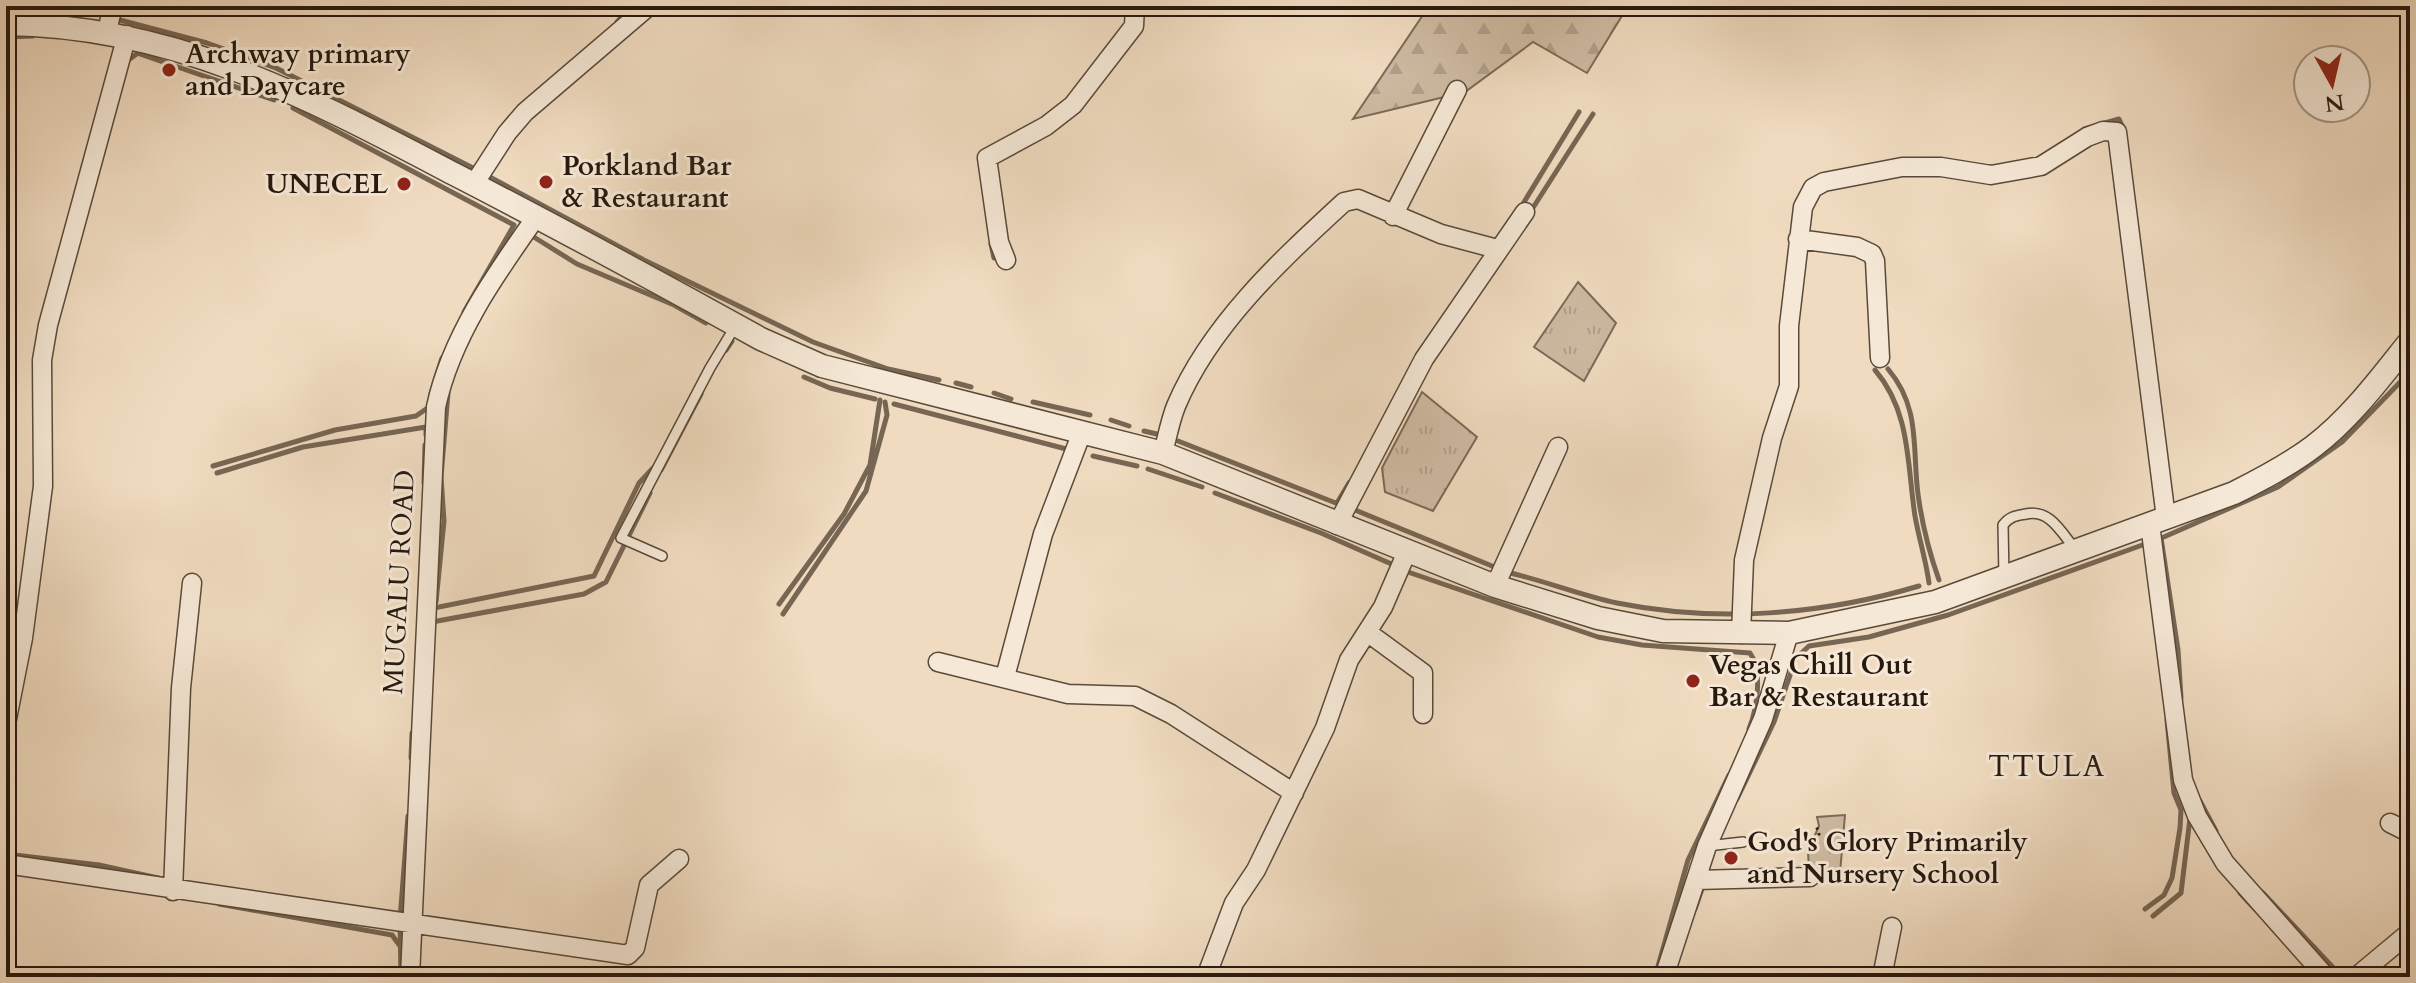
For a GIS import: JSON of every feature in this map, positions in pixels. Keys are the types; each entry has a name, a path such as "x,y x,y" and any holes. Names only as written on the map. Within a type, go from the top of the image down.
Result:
{"street":[{"path":"6,724 23,638 43,486 42,360 117,33 113,6"},
{"path":"1006,260 999,242 987,158 1046,126 1073,105 1134,26 1135,6"},
{"path":"474,184 507,133 525,112 647,7"},
{"path":"6,24 117,33 244,70 474,184 736,325 822,366 1163,453 1406,554 1495,586 1598,618 1663,631 1789,633 1935,602 2234,493 2280,470 2316,445 2376,384 2410,341"},
{"path":"1393,216 1457,90"},
{"path":"1741,634 1744,560 1772,438 1789,386 1789,326 1798,239 1803,207 1813,188 1824,182 1902,167 1941,167 1974,175 1991,175 2041,166 2087,137 2103,131 2117,132 2183,780 2197,816 2225,863 2326,977"},
{"path":"1163,453 1174,409 1186,384 1238,308 1344,202 1358,199 1393,216 1497,249"},
{"path":"1337,525 1424,359 1525,212"},
{"name":"MUGALU ROAD","path":"410,977 436,407 451,360 491,281 536,217"},
{"path":"1798,239 1857,247 1872,254 1875,261 1880,358"},
{"path":"1005,677 1043,534 1082,432"},
{"path":"1495,586 1558,447"},
{"path":"1206,977 1234,903 1256,870 1294,793 1325,728 1349,660 1383,607 1406,554"},
{"path":"173,891 181,688 192,583"},
{"path":"1367,632 1423,673 1423,714"},
{"path":"1664,977 1707,846 1763,719 1789,633"},
{"path":"938,662 1068,694 1135,696 1152,703 1294,793"},
{"path":"2390,823 2410,833"},
{"path":"6,864 173,891 628,955 635,948 649,885 679,859"},
{"path":"1696,880 1810,877"},
{"path":"1882,977 1892,927"},
{"path":"2356,977 2410,932"}],"lane":[{"path":"662,556 621,538 710,368 736,325"},
{"path":"2004,577 2003,525 2009,517 2035,512 2046,514 2076,551"},
{"path":"1707,846 1743,842"}],"path":[{"path":"1807,849 1819,834 1816,825"}],"green space":[{"path":"1429,6 1628,6 1587,73 1533,42 1465,92 1353,119"},
{"path":"1578,282 1616,323 1584,381 1534,347"},
{"path":"1422,392 1477,437 1433,511 1385,492 1382,468"},
{"path":"1845,815 1840,873 1809,870 1808,851 1819,826 1817,817"}],"waterway":[{"path":"6,13 96,13 99,6"},
{"path":"617,22 632,6"},
{"path":"116,19 207,43 276,68 477,170"},
{"path":"6,37 33,36"},
{"path":"137,53 274,100"},
{"path":"127,61 138,53"},
{"path":"293,108 514,225 464,312"},
{"path":"1521,207 1579,112"},
{"path":"1529,214 1593,114"},
{"path":"2084,129 2119,119 2123,128"},
{"path":"486,175 644,260 813,342 888,369 939,380"},
{"path":"529,234 577,264 674,305 706,323"},
{"path":"991,244 994,258"},
{"path":"726,350 732,341"},
{"path":"431,394 442,358"},
{"path":"1888,369 1899,384 1910,414 1920,505 1939,580"},
{"path":"1875,370 1895,403 1906,440 1915,516 1929,583"},
{"path":"2157,540 2278,487 2342,442 2410,372"},
{"path":"804,377 830,388 875,399"},
{"path":"956,383 971,387"},
{"path":"436,602 444,521 441,477 448,393"},
{"path":"994,393 1011,399"},
{"path":"661,470 701,394"},
{"path":"779,604 844,514 870,465 880,400"},
{"path":"783,614 866,491 887,415 885,402"},
{"path":"1033,402 1090,415"},
{"path":"894,404 1070,450"},
{"path":"213,466 335,430 416,416 429,407"},
{"path":"1111,420 1129,426"},
{"path":"217,473 303,447 426,427 426,435"},
{"path":"1144,431 1161,435"},
{"path":"1178,441 1341,505"},
{"path":"424,483 425,445"},
{"path":"1093,456 1137,466"},
{"path":"434,608 594,576 639,483 653,468"},
{"path":"1148,469 1202,487"},
{"path":"1337,503 1349,483"},
{"path":"432,622 584,594 606,582 650,493"},
{"path":"1215,493 1321,533 1396,566"},
{"path":"1350,508 1497,568"},
{"path":"2161,538 2178,650 2181,698"},
{"path":"1737,799 1774,722 1796,658 1809,646 1869,637 1948,615 2148,543"},
{"path":"1405,571 1598,637 1642,645 1750,653 1758,680 1749,729"},
{"path":"1506,572 1617,603 1693,613 1769,613 1807,609 1845,604 1919,586"},
{"path":"11,652 16,626"},
{"path":"2145,909 2164,895 2172,878 2180,828 2181,810 2174,793 2167,720"},
{"path":"6,751 11,729"},
{"path":"411,758 412,733"},
{"path":"1655,977 1688,860 1729,775"},
{"path":"2200,801 2216,831"},
{"path":"401,977 400,920 408,816"},
{"path":"2153,916 2181,893 2190,818"},
{"path":"6,854 99,865 167,880"},
{"path":"1695,909 1702,889"},
{"path":"2240,893 2255,909"},
{"path":"2263,893 2342,977"},
{"path":"219,904 392,935 400,946"}],"place":[{"name":"Archway primary and Daycare","path":"169,70"},
{"name":"Porkland Bar & Restaurant","path":"546,182"},
{"name":"UNECEL","path":"404,184"},
{"name":"Vegas Chill Out Bar & Restaurant","path":"1693,681"},
{"name":"God's Glory Primarily and Nursery School","path":"1731,858"}],"district":[{"name":"TTULA","path":"2047,766"}]}
